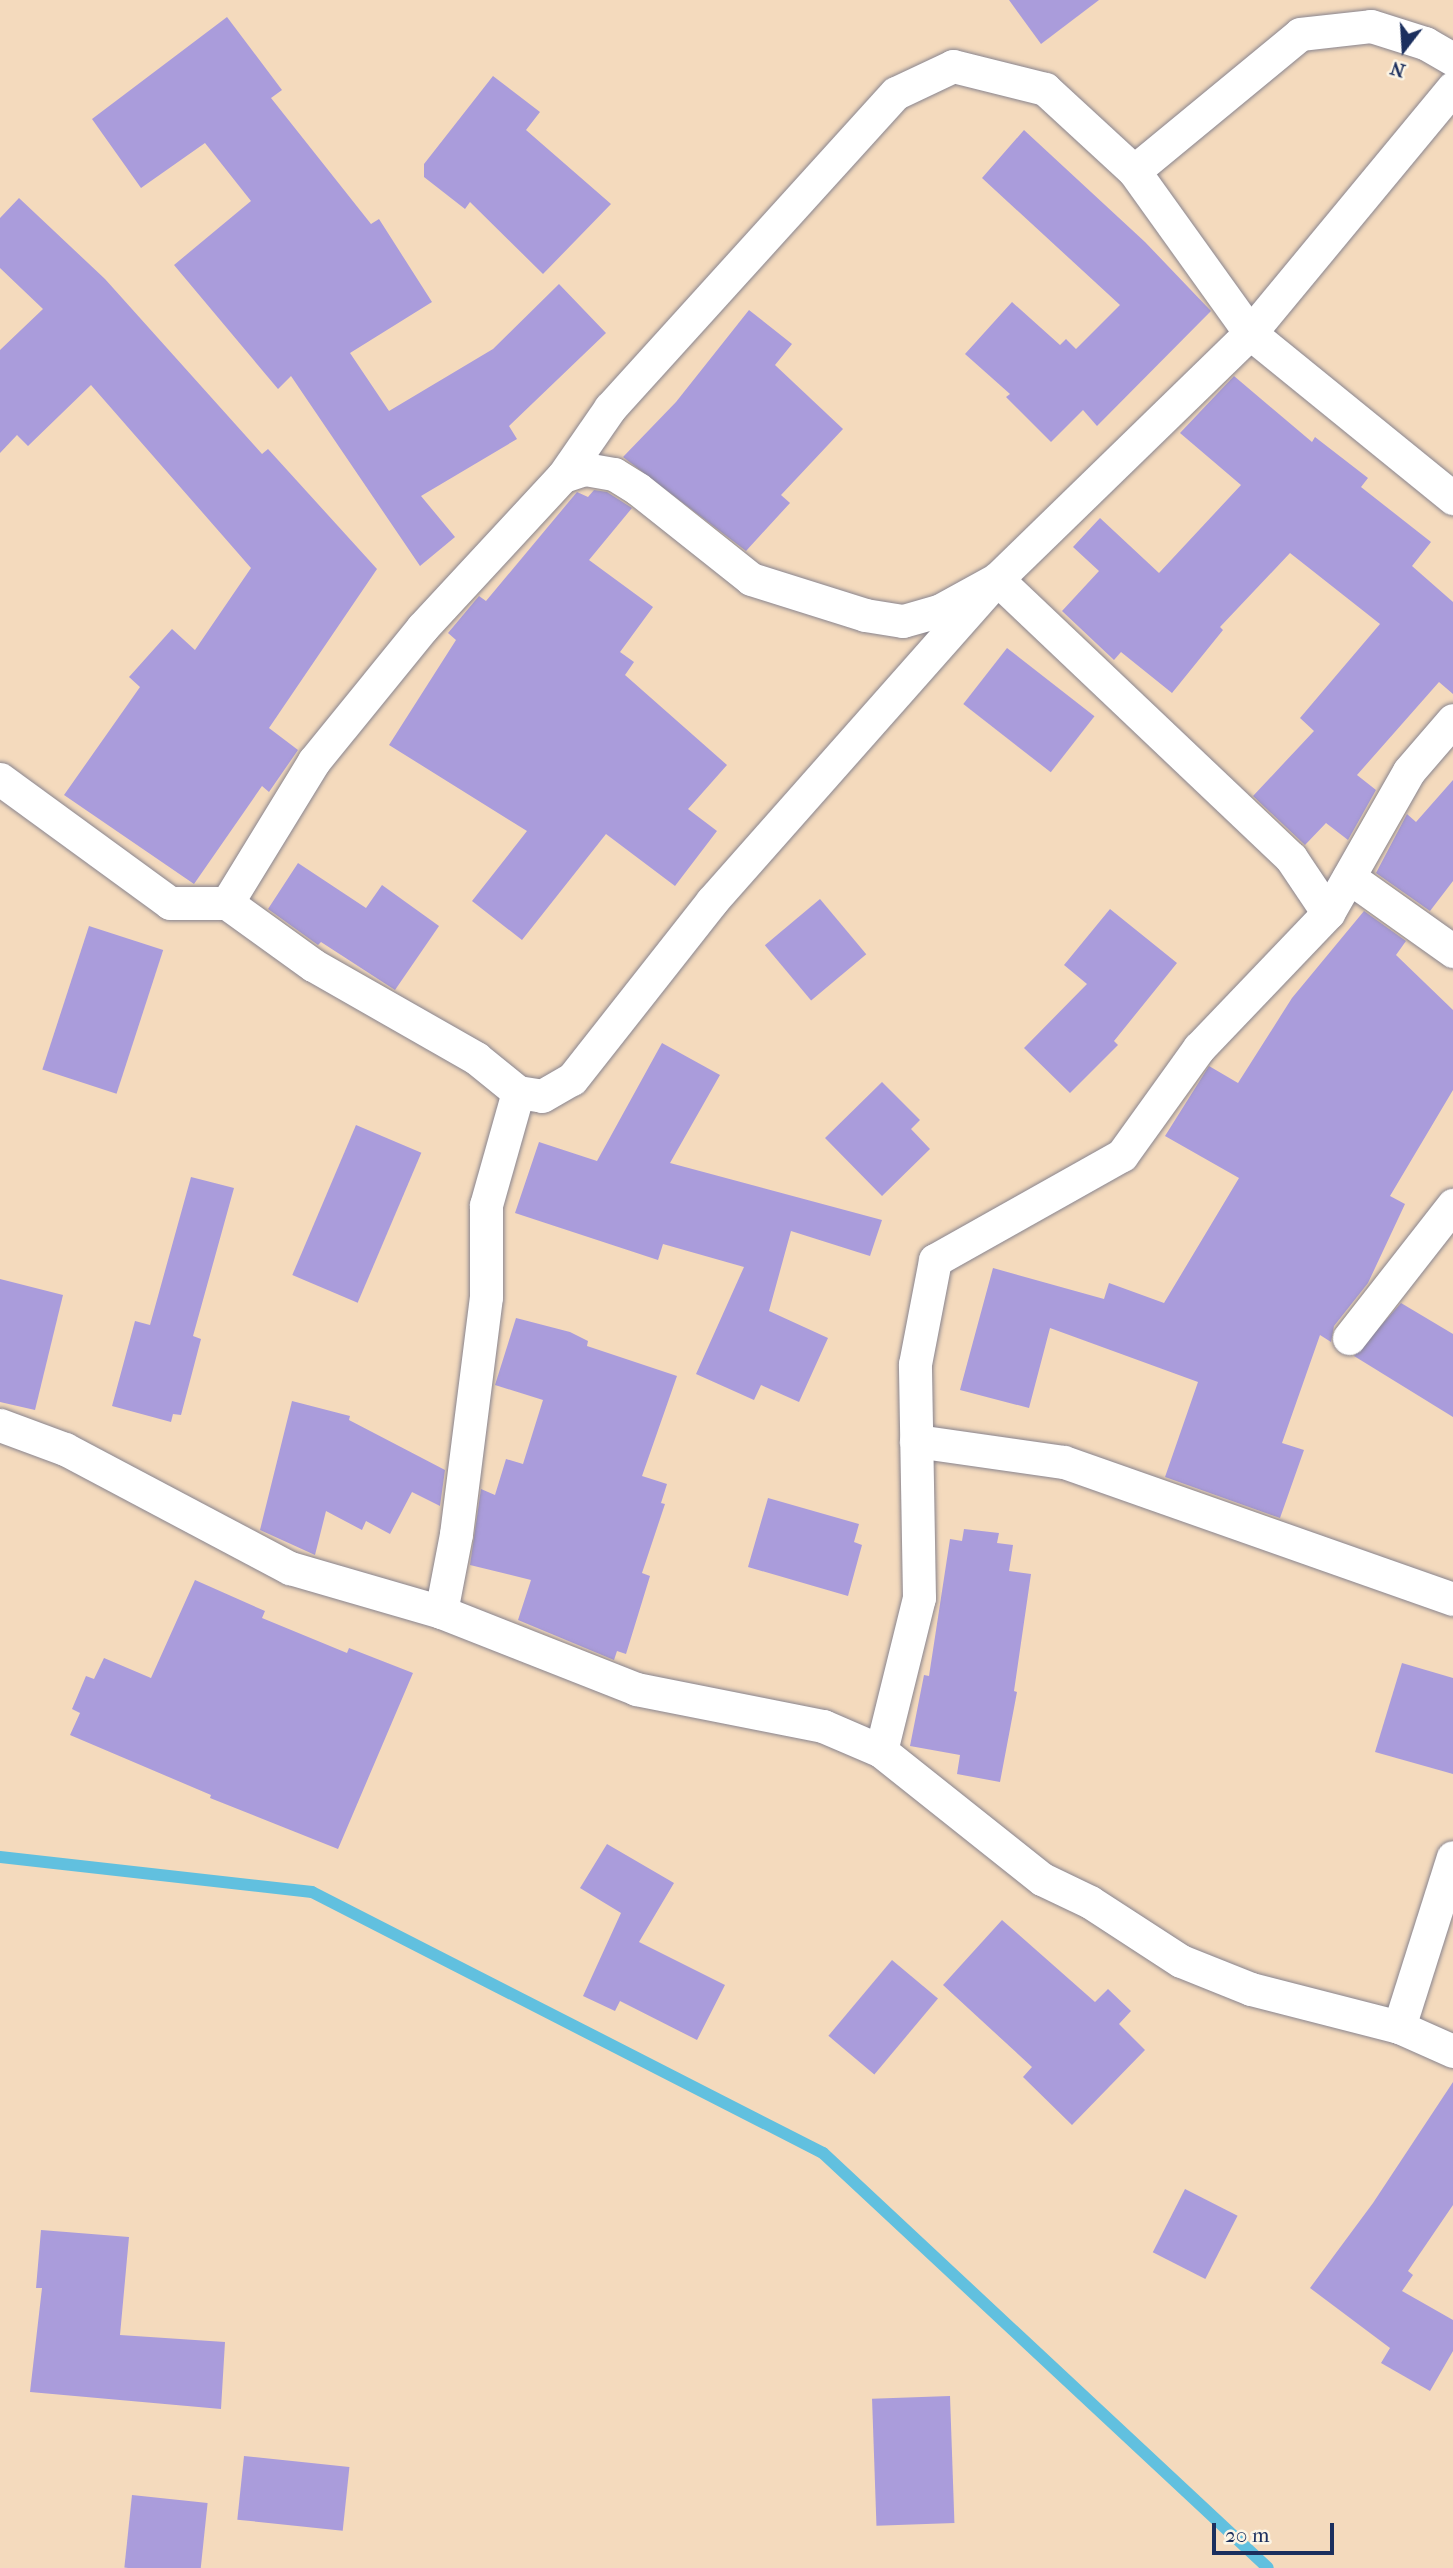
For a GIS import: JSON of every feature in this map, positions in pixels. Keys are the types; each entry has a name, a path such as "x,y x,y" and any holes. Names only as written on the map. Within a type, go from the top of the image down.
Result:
{"street":[{"path":"1134,171 1300,34 1371,26 1453,59"},
{"path":"227,903 314,761 422,628 563,477 610,408 896,93 953,66 1045,89 1134,171 1250,332 1453,498"},
{"path":"0,779 170,903 227,903 313,965 475,1059 518,1092 542,1096 572,1079 712,901 997,579 1250,332 1453,88"},
{"path":"563,477 585,469 614,474 751,579 865,615 903,621 927,614 997,579"},
{"path":"997,579 1291,858 1328,913"},
{"path":"881,1751 919,1598 915,1364 935,1260 1122,1155 1199,1048 1328,913 1409,771 1453,720"},
{"path":"1349,877 1453,951"},
{"path":"441,1612 456,1534 486,1297 486,1205 518,1092"},
{"path":"1349,1338 1453,1205"},
{"path":"0,1426 65,1449 290,1568 441,1612 636,1689 822,1726 881,1751 1042,1879 1090,1902 1181,1961 1251,1989 1399,2027 1453,2051"},
{"path":"916,1441 1064,1462 1453,1599"},
{"path":"1399,2027 1453,1857"}],"building":[{"path":"1009,0 1099,0 1041,44"},
{"path":"227,17 282,90 271,98 371,224 379,219 432,302 350,353 389,411 493,349 559,284 606,333 509,426 517,439 421,496 455,537 420,566 291,376 278,389 174,265 251,201 205,143 141,188 92,119"},
{"path":"493,76 540,112 526,130 611,204 543,274 470,202 465,209 424,177 424,164"},
{"path":"1024,130 1145,242 1211,311 1097,426 1083,410 1051,442 1006,397 1010,394 965,354 1012,302 1060,345 1066,339 1076,349 1120,305 982,178"},
{"path":"19,198 105,279 262,454 268,449 377,569 269,728 298,750 269,792 262,786 194,884 64,795 140,687 129,677 172,629 195,650 251,568 91,385 28,446 17,435 0,453 0,350 43,309 0,268 0,218"},
{"path":"749,310 792,344 775,365 843,429 781,495 790,503 746,551 623,457 676,402"},
{"path":"1234,376 1312,442 1315,437 1368,478 1361,487 1431,542 1412,566 1453,602 1453,694 1439,682 1357,775 1376,790 1348,840 1326,823 1305,845 1253,796 1314,731 1300,718 1380,624 1290,553 1220,627 1223,630 1172,693 1121,652 1114,660 1062,611 1099,571 1073,547 1100,518 1159,573 1241,485 1180,433"},
{"path":"594,490 607,492 632,508 589,560 653,607 620,652 634,662 625,675 727,765 688,809 717,831 675,886 606,834 522,940 472,901 527,831 389,745 456,640 448,633 479,596 486,601 577,492 588,497"},
{"path":"1007,648 1094,716 1051,772 963,704"},
{"path":"1453,780 1453,881 1430,911 1376,873 1407,814 1416,822"},
{"path":"298,863 366,908 382,885 439,926 395,990 321,942 318,945 268,909"},
{"path":"820,899 866,954 811,1000 765,945"},
{"path":"1110,909 1177,963 1114,1041 1118,1045 1070,1093 1024,1048 1087,984 1064,965"},
{"path":"1364,911 1406,941 1396,955 1453,1010 1453,1090 1390,1196 1405,1204 1368,1283 1334,1326 1331,1342 1320,1335 1282,1443 1304,1450 1280,1518 1165,1477 1198,1382 1050,1328 1029,1408 960,1390 993,1268 1104,1299 1109,1283 1164,1303 1239,1178 1165,1136 1209,1066 1238,1083 1292,998"},
{"path":"89,926 163,950 117,1094 42,1070"},
{"path":"662,1043 720,1075 670,1163 882,1220 870,1256 791,1231 769,1311 828,1338 799,1402 761,1385 754,1400 696,1374 744,1267 663,1244 658,1260 515,1213 539,1142 597,1161"},
{"path":"882,1082 920,1120 911,1129 930,1149 882,1196 825,1138"},
{"path":"356,1125 421,1153 358,1303 292,1275"},
{"path":"191,1177 234,1188 193,1336 201,1339 181,1415 173,1414 171,1422 112,1406 135,1321 150,1325"},
{"path":"0,1279 63,1295 35,1410 0,1402"},
{"path":"1401,1303 1453,1334 1453,1417 1354,1356"},
{"path":"516,1318 570,1332 588,1341 587,1346 677,1376 642,1476 667,1484 661,1503 665,1504 642,1573 650,1576 626,1654 617,1651 614,1660 518,1620 531,1580 470,1565 481,1489 495,1495 506,1459 523,1464 543,1400 495,1385"},
{"path":"292,1401 350,1416 349,1420 445,1470 440,1506 412,1492 390,1534 366,1521 362,1530 326,1511 315,1555 260,1530"},
{"path":"768,1498 859,1524 854,1542 862,1545 848,1596 748,1567"},
{"path":"964,1529 999,1533 997,1543 1013,1545 1009,1571 1031,1574 1014,1691 1017,1692 1000,1782 957,1774 960,1755 910,1746 924,1675 929,1676 950,1539 962,1541"},
{"path":"195,1580 265,1611 262,1618 347,1653 349,1648 413,1673 338,1849 210,1798 211,1795 70,1735 80,1713 72,1709 86,1676 94,1679 104,1658 151,1678"},
{"path":"1402,1663 1453,1678 1453,1774 1375,1752"},
{"path":"607,1844 674,1883 639,1942 725,1985 697,2040 620,2001 615,2011 583,1996 621,1913 580,1888"},
{"path":"1002,1920 1095,2002 1108,1989 1131,2011 1119,2024 1145,2050 1072,2125 1023,2077 1032,2067 943,1985"},
{"path":"892,1960 938,1999 874,2074 828,2036"},
{"path":"1453,2082 1453,2205 1408,2271 1413,2275 1402,2291 1453,2320 1453,2351 1430,2391 1381,2363 1390,2348 1310,2288 1373,2203"},
{"path":"1185,2189 1238,2216 1205,2279 1153,2252"},
{"path":"41,2230 129,2237 120,2335 225,2342 221,2409 30,2392 42,2288 36,2288"},
{"path":"950,2396 954,2523 876,2526 872,2399"},
{"path":"244,2456 349,2467 343,2531 237,2520"},
{"path":"132,2495 208,2503 201,2568 124,2568"}],"waterway":[{"path":"0,1857 312,1892 823,2153 1268,2568"}]}
